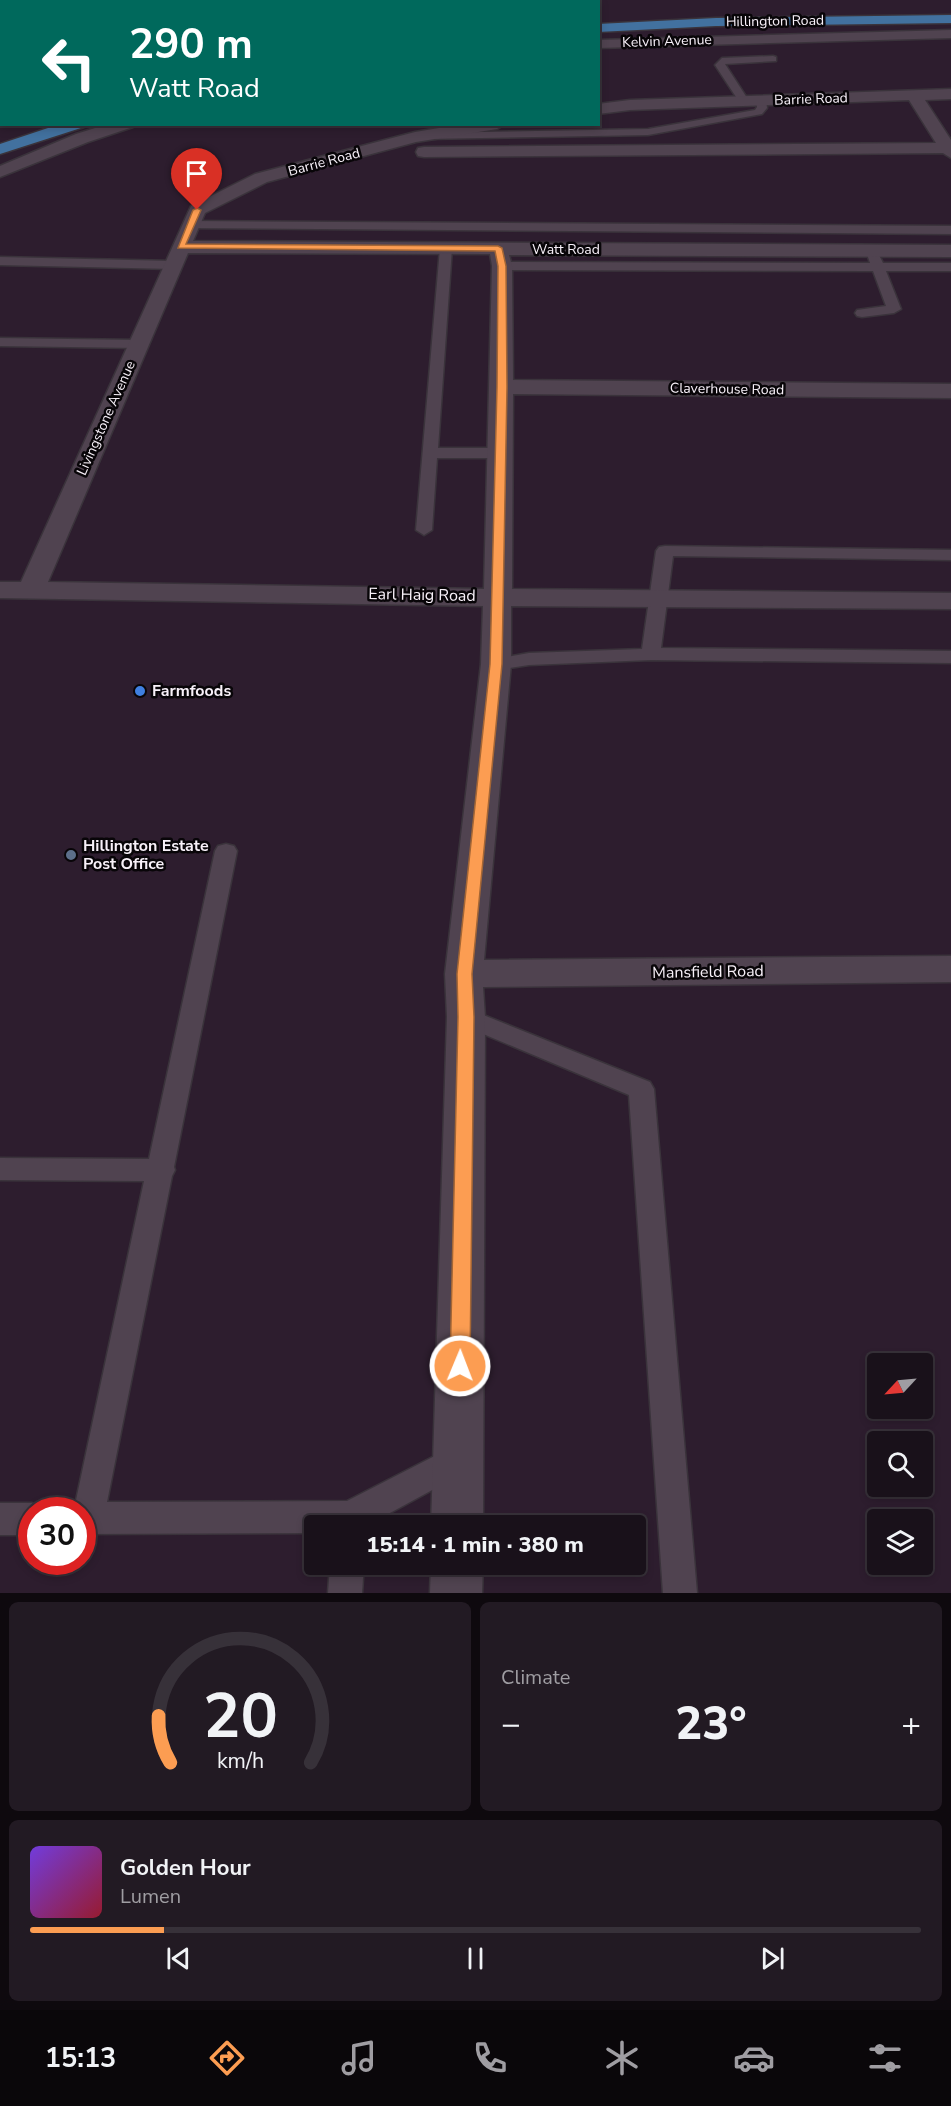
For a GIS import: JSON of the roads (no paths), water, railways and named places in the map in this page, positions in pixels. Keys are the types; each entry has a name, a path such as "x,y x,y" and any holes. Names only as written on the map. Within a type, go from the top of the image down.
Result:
{"main road":[{"name":"Hillington Road","path":"600,18 689,14 951,11"},
{"name":"Hillington Road","path":"600,28 716,22 951,19"},
{"path":"0,149 72,126"}],"street":[{"name":"Kelvin Avenue","path":"600,44 951,34"},
{"name":"Barrie Road","path":"600,110 630,105 951,94"},
{"path":"914,95 949,151"},
{"path":"0,172 82,138 121,126"},
{"name":"Barrie Road","path":"181,246 197,210 261,178 415,137 484,126"},
{"path":"359,153 949,151"},
{"name":"Watt Road","path":"181,246 446,248 500,257 874,259 951,251"},
{"name":"Livingstone Avenue","path":"31,590 181,246"},
{"path":"457,1515 466,1017 464,974 496,664 502,387 500,257"},
{"name":"Claverhouse Road","path":"502,387 951,391"},
{"name":"Earl Haig Road","path":"0,590 657,600 951,601"},
{"name":"Mansfield Road","path":"464,974 951,969"},
{"path":"456,1593 457,1575"}],"lane":[{"path":"744,101 720,65 722,61 773,59"},
{"path":"415,137 648,132 758,112 762,108 761,100"},
{"path":"0,261 181,246 951,230"},
{"path":"424,530 446,248"},
{"path":"862,313 894,309 874,259 951,267"},
{"path":"0,342 138,344"},
{"path":"430,453 501,453"},
{"path":"651,654 665,551 951,555"},
{"path":"496,664 530,659 651,654 951,657"},
{"path":"90,1497 162,1170 226,851"},
{"path":"466,1017 641,1089 680,1593"},
{"path":"0,1169 162,1170"},
{"path":"360,1515 458,1459"},
{"path":"96,1518 304,1520"},
{"path":"0,1519 18,1519"},
{"path":"345,1593 346,1575"}],"place":[{"name":"Farmfoods","path":"140,691"},
{"name":"Hillington Estate Post Office","path":"71,855"}]}
